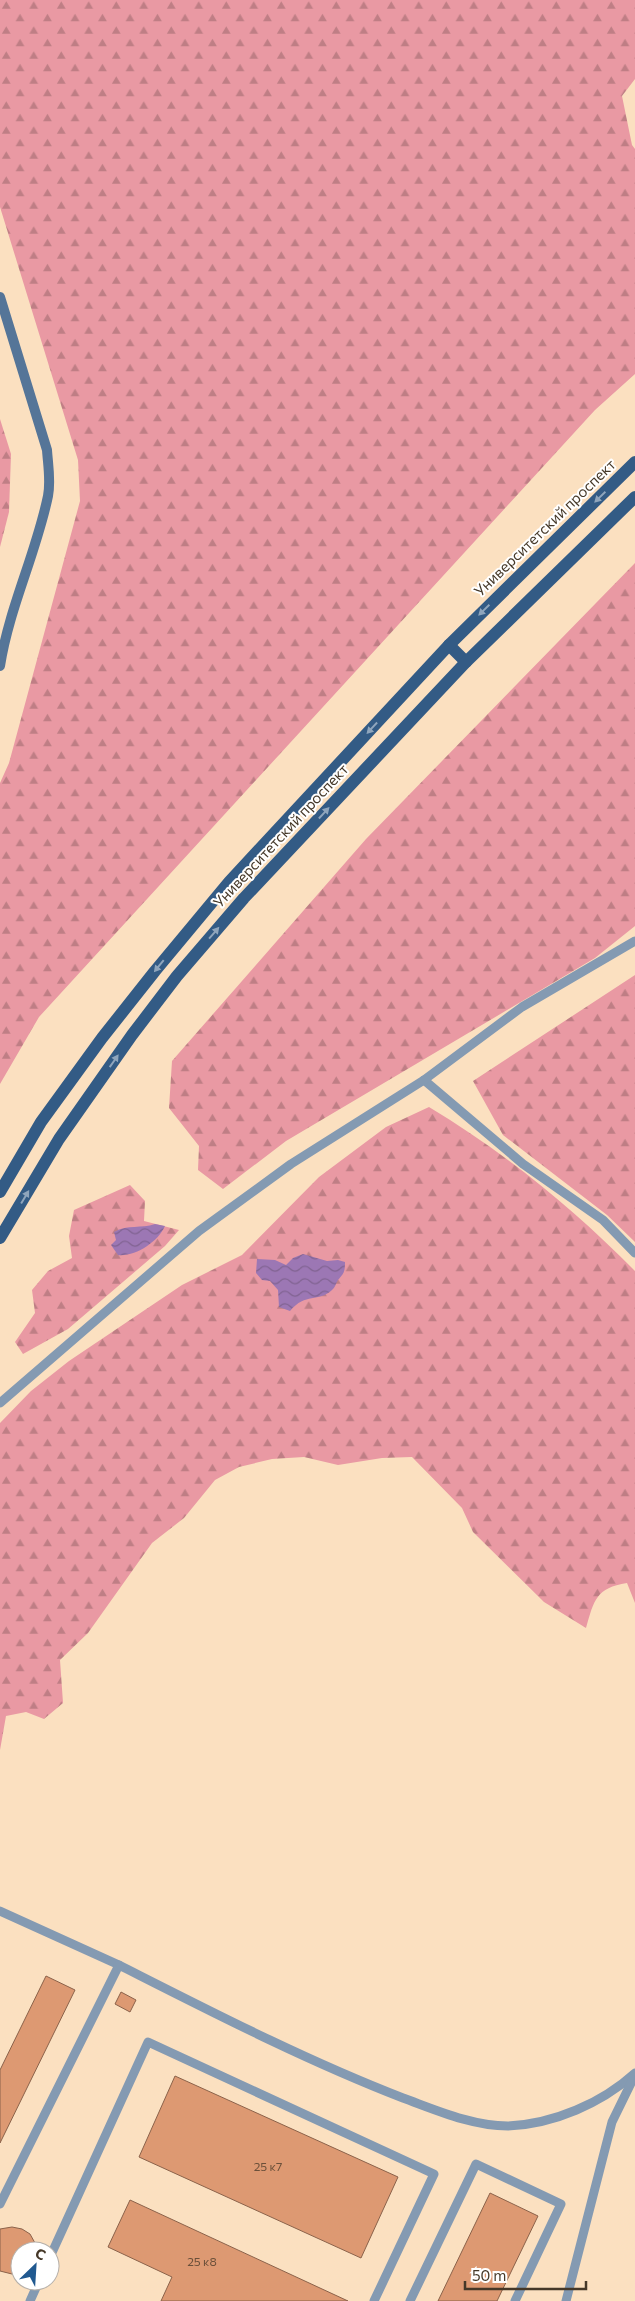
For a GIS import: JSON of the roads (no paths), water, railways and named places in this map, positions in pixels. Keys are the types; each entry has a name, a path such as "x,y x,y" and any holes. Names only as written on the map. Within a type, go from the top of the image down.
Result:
{"main road":[{"path":"0,297 47,450 49,472 48,495 11,620 0,666"},
{"name":"Университетский проспект","path":"0,1192 41,1122 154,971 229,882 449,645 635,462"},
{"name":"Университетский проспект","path":"0,1238 59,1139 132,1035 177,976 244,898 466,662 635,496"},
{"path":"449,645 466,662"}],"lane":[{"path":"0,1403 199,1231 290,1164 424,1080 522,1007 635,941"},
{"path":"424,1080 523,1164 603,1220 635,1252"},
{"path":"0,1911 118,1965 307,2059 465,2120 507,2126 543,2120 599,2099 635,2075"},
{"path":"0,2204 118,1965"},
{"path":"57,2241 148,2042 434,2174 374,2301"},
{"path":"566,2301 612,2122 635,2075"},
{"path":"410,2301 476,2164 561,2204 515,2301"}],"water":[{"path":"155,1224 165,1226 162,1232 152,1243 132,1254 118,1255 111,1245 116,1240 114,1232 124,1228"},
{"path":"303,1254 327,1261 338,1260 345,1262 344,1270 335,1287 327,1294 307,1299 290,1311 279,1307 278,1290 270,1281 262,1280 256,1273 257,1259 275,1260 286,1265 293,1258"}]}
